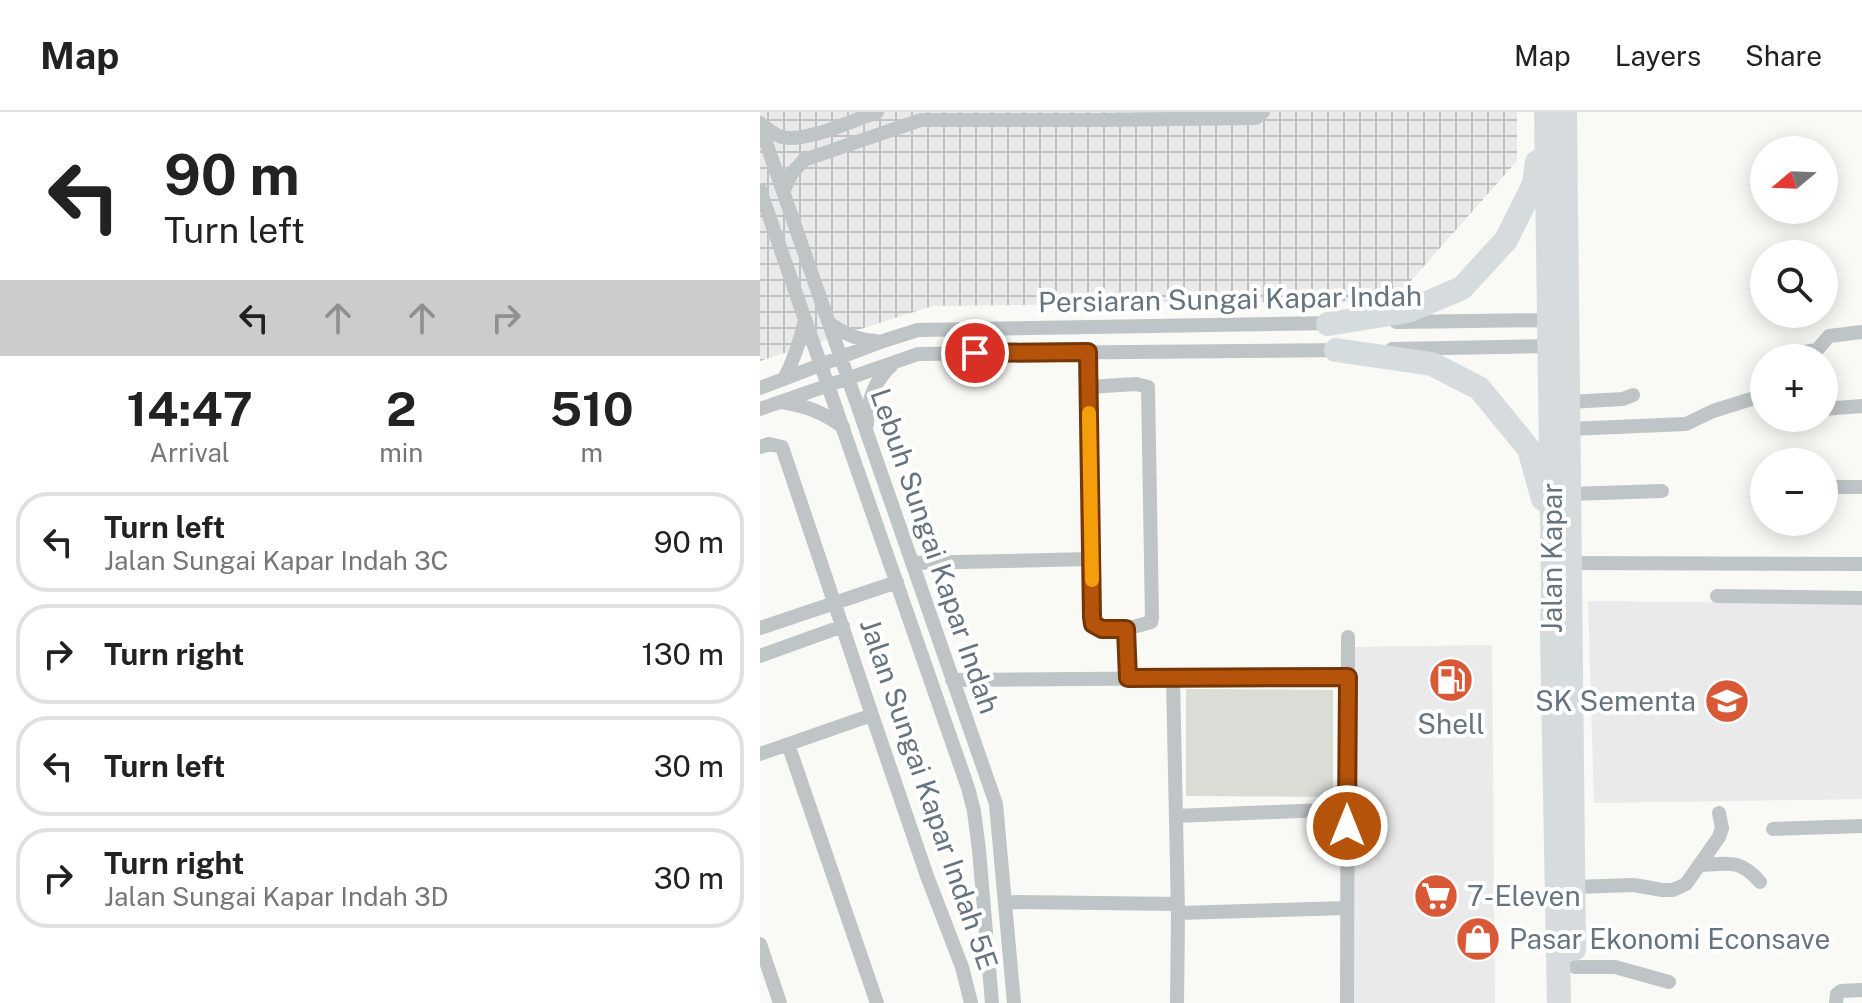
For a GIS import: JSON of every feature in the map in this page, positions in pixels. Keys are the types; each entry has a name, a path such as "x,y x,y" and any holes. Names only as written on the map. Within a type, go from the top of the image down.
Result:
{"highway":[{"name":"Jalan Kapar","path":"1544,112 1558,320"},
{"path":"1328,324 1408,311 1462,288 1506,240 1534,184 1544,112"},
{"name":"Jalan Kapar","path":"1559,1003 1552,665 1565,112"},
{"name":"Jalan Kapar","path":"1558,346 1568,402 1569,429 1575,1003"},
{"path":"1336,350 1432,364 1479,388 1529,449 1543,496 1553,585"}],"street":[{"path":"760,124 784,137 803,138 877,112"},
{"path":"783,192 792,173 804,160 920,116 1256,118 1263,112"},
{"name":"Lebuh Sungai Kapar Indah","path":"760,124 996,804 1014,1003"},
{"name":"Lebuh Sungai Kapar Indah","path":"761,198 897,582 974,811 992,1003"},
{"path":"784,379 801,340 805,320"},
{"name":"Persiaran Sungai Kapar Indah","path":"760,388 918,330 1558,320"},
{"path":"829,323 861,340 883,341"},
{"path":"1822,344 1828,336 1862,332"},
{"name":"Persiaran Sungai Kapar Indah","path":"760,409 918,354 1558,346"},
{"path":"1088,352 1093,624 1102,629 1144,626 1152,618 1148,387 1136,384 1089,387"},
{"path":"867,434 867,409 872,392 881,375 895,362"},
{"path":"1568,402 1623,399 1633,395"},
{"path":"1569,429 1686,424 1713,411 1750,399"},
{"path":"780,402 811,408 828,415 843,427"},
{"path":"1838,408 1862,406"},
{"name":"Jalan Sungai Kapar Indah 5E","path":"760,447 769,444 782,447 927,876 962,967 971,1003"},
{"path":"1838,487 1862,487"},
{"path":"1569,494 1662,491"},
{"path":"912,563 1091,559"},
{"path":"1570,563 1862,564"},
{"path":"760,628 897,582"},
{"path":"1717,596 1862,598"},
{"path":"760,656 843,626"},
{"path":"1126,629 1128,678"},
{"path":"1347,1003 1348,637"},
{"path":"952,680 1348,677"},
{"path":"1173,678 1177,1003"},
{"path":"760,754 872,715"},
{"path":"788,744 877,1003"},
{"path":"1176,816 1348,809"},
{"path":"1574,887 1634,885 1673,890 1686,884 1719,837 1722,828 1719,813"},
{"path":"1773,829 1862,826"},
{"path":"1700,865 1736,863 1749,869 1760,882"},
{"path":"1006,902 1178,909 1347,908"},
{"path":"760,944 780,1003"},
{"path":"1575,967 1615,967 1669,982"},
{"path":"1836,1003 1837,994 1841,991 1862,990"}],"shaded area":[{"path":"760,112 1517,112 1517,161 1393,301 933,306 760,361"},
{"name":"SK Sementa","path":"1588,601 1862,604 1862,799 1594,803"},
{"path":"1492,645 1495,1003 1352,1003 1354,647"},
{"path":"1186,689 1333,690 1333,797 1186,796"}],"slow traffic":[{"path":"1089,413 1092,580"}],"place":[{"name":"Shell","path":"1451,680"},
{"name":"SK Sementa","path":"1727,701"},
{"name":"7-Eleven","path":"1436,896"},
{"name":"Pasar Ekonomi Econsave","path":"1478,939"}],"route":[{"path":"975,353 1088,352 1092,617 1096,627 1126,629 1128,678 1348,677 1347,826"}]}
